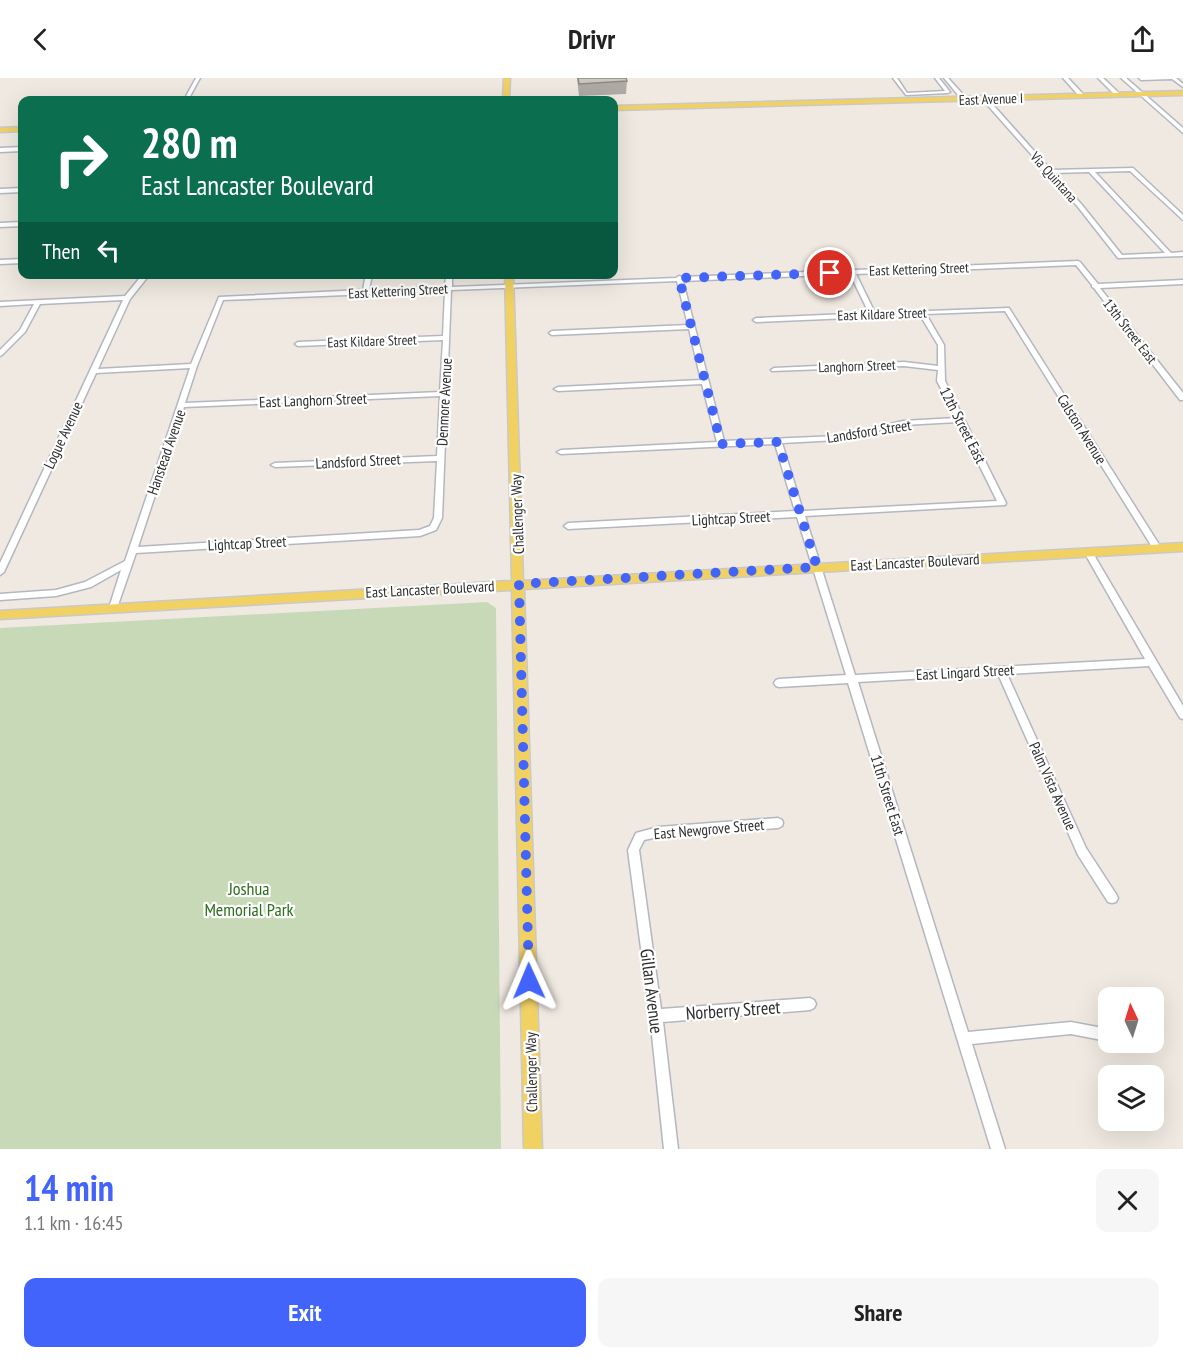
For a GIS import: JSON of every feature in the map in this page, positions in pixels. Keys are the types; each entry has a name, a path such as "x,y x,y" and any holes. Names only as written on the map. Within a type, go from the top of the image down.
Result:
{"main road":[{"path":"506,96 507,78"},
{"name":"East Avenue I","path":"618,110 1183,93"},
{"path":"0,130 18,129"},
{"name":"Challenger Way","path":"509,280 519,584 532,1149"},
{"name":"East Lancaster Boulevard","path":"0,615 1183,547"}],"street":[{"path":"188,96 198,78"},
{"path":"895,78 906,93 948,92 937,78"},
{"path":"946,78 965,100"},
{"path":"1065,78 1082,96"},
{"path":"1100,78 1118,95"},
{"path":"1123,78 1183,131"},
{"path":"1141,79 1173,78 1183,86"},
{"name":"Via Quintana","path":"985,99 1080,206 1120,257 1170,255"},
{"path":"0,150 18,149"},
{"path":"1050,172 1131,169 1183,218"},
{"path":"1090,170 1170,255 1183,254"},
{"path":"0,191 18,190"},
{"path":"0,225 18,224"},
{"path":"0,262 18,261"},
{"name":"East Kettering Street","path":"618,279 1078,263"},
{"name":"13th Street East","path":"1078,263 1183,398"},
{"path":"852,272 873,315"},
{"path":"679,278 721,444"},
{"name":"Logue Avenue","path":"0,572 127,298 143,279"},
{"path":"366,292 368,279"},
{"name":"Denmore Avenue","path":"433,528 438,518 449,279"},
{"name":"East Kettering Street","path":"221,298 448,288 509,280 594,279"},
{"path":"1094,286 1183,282"},
{"path":"0,304 127,298"},
{"name":"Hanstead Avenue","path":"113,608 194,366 221,298"},
{"path":"0,354 23,331 38,302"},
{"name":"East Kildare Street","path":"756,320 1007,309"},
{"name":"Calston Avenue","path":"1007,309 1157,548"},
{"name":"12th Street East","path":"922,313 941,345 940,381 1002,503"},
{"path":"552,333 691,327"},
{"name":"East Kildare Street","path":"298,344 447,339"},
{"name":"Langhorn Street","path":"774,370 904,364 939,368"},
{"path":"93,371 194,366"},
{"path":"558,389 704,382"},
{"name":"East Langhorn Street","path":"182,405 444,394"},
{"name":"Landsford Street","path":"561,452 838,438 903,423 961,420"},
{"name":"11th Street East","path":"778,442 998,1149"},
{"name":"Landsford Street","path":"275,465 441,458"},
{"name":"Lightcap Street","path":"568,526 1002,503"},
{"name":"Lightcap Street","path":"133,550 420,533 433,528"},
{"path":"1088,552 1183,715"},
{"path":"0,597 56,593 88,585 129,562"},
{"name":"East Lingard Street","path":"779,683 1152,662"},
{"name":"Palm Vista Avenue","path":"1000,670 1082,851 1112,898"},
{"name":"East Newgrove Street","path":"640,836 658,832 778,823"},
{"name":"Gillan Avenue","path":"640,836 633,850 656,1016 670,1149"},
{"name":"Norberry Street","path":"656,1016 810,1004"},
{"path":"964,1039 1071,1028 1098,1033"}],"green space":[{"name":"Joshua Memorial Park","path":"487,602 496,608 501,1149 0,1149 0,628"}],"building":[{"path":"578,78 626,78 627,81 579,84"}],"route":[{"path":"529,981 519,584 817,567 778,442 721,444 679,278 830,273"}]}
